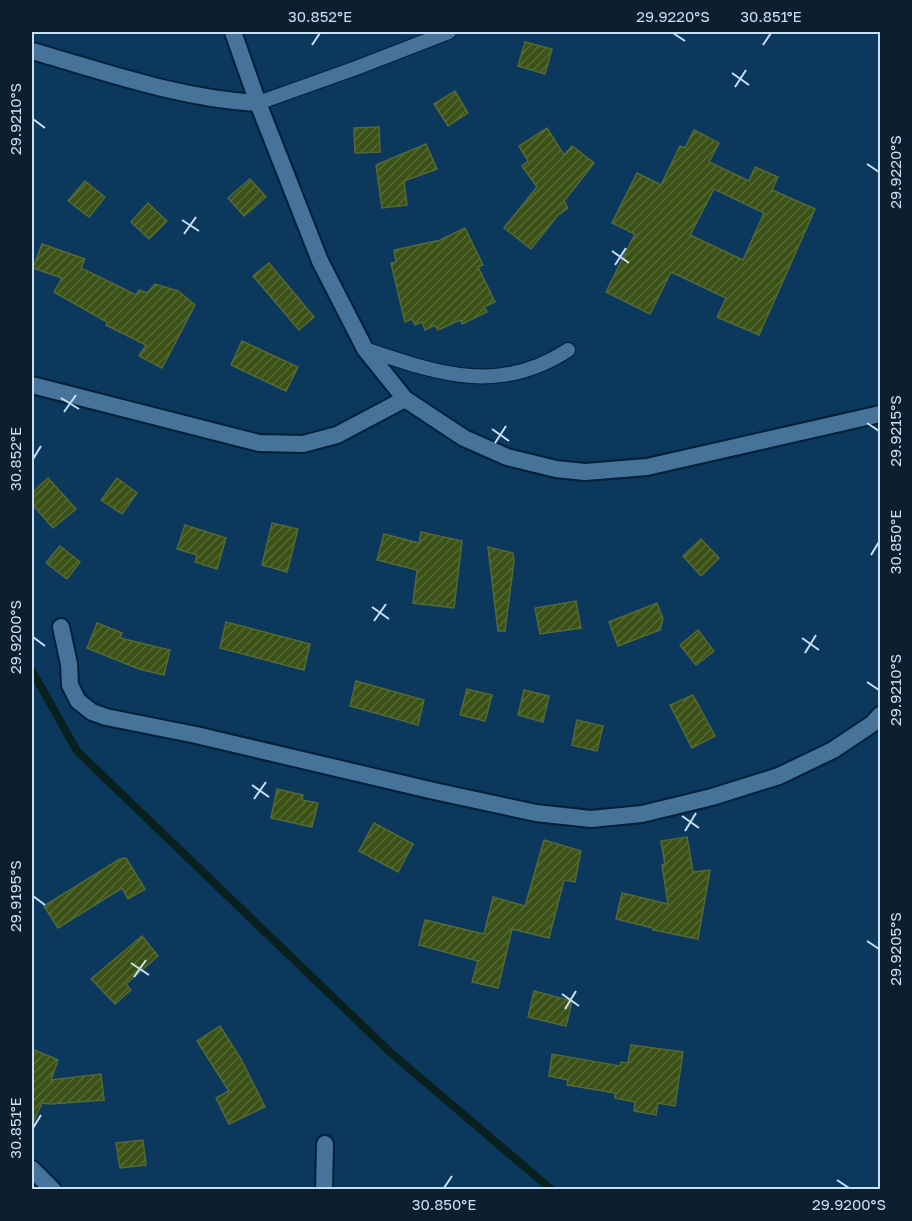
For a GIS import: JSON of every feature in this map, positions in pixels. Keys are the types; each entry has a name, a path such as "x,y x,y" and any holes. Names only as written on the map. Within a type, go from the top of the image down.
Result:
{"street":[{"path":"233,32 320,261 365,348 405,399 464,438 507,457 556,469 585,472 647,467 880,414"},
{"path":"32,51 175,91 226,101 258,102"},
{"path":"32,385 259,443 303,444 337,435 405,399"},
{"path":"61,627 69,664 70,684 78,701 92,712 536,813 591,819 642,814 711,797 779,776 833,750 872,724 880,715"},
{"path":"324,1190 325,1144"},
{"path":"32,1169 53,1190"}],"lane":[{"path":"258,102 449,32"},
{"path":"365,348 419,367 467,376 500,377 525,372 550,362 568,351"}],"building":[{"path":"525,42 552,49 545,74 518,66"},
{"path":"455,91 468,113 448,126 434,104"},
{"path":"379,127 380,152 355,153 354,128"},
{"path":"547,128 564,155 572,146 594,163 564,201 568,208 558,215 531,249 504,228 537,187 522,166 528,161 519,146"},
{"path":"694,130 719,143 709,162 749,181 755,167 778,177 772,190 815,209 759,335 717,317 726,298 671,272 650,314 606,292 635,234 612,223 637,173 661,185 680,146 685,148","holes":["714,189 764,213 743,260 690,235"]},
{"path":"426,144 437,169 404,181 407,205 382,208 376,165"},
{"path":"250,179 266,197 244,216 228,198"},
{"path":"85,181 105,197 89,217 68,201"},
{"path":"148,203 167,221 149,239 131,222"},
{"path":"465,228 483,265 478,267 495,302 484,307 487,312 462,324 460,320 438,330 435,325 425,330 422,322 415,325 412,319 405,322 391,263 396,262 394,250 436,242"},
{"path":"42,244 85,259 81,268 136,295 139,290 147,293 155,284 178,291 195,305 162,368 139,356 146,345 106,325 107,322 54,292 62,278 33,268"},
{"path":"269,263 314,317 299,330 253,276"},
{"path":"242,341 298,367 286,391 231,365"},
{"path":"48,478 76,509 53,528 32,504 32,493"},
{"path":"117,478 137,493 122,514 101,500"},
{"path":"272,523 298,529 287,572 262,565"},
{"path":"185,525 226,538 217,569 195,562 197,555 177,549"},
{"path":"421,532 462,541 454,608 413,603 417,570 377,560 384,534 419,543"},
{"path":"701,539 719,558 701,576 683,556"},
{"path":"60,546 80,562 67,579 46,563"},
{"path":"488,547 513,553 514,561 505,631 498,631"},
{"path":"576,601 581,628 540,634 535,608"},
{"path":"657,603 663,619 660,630 618,646 609,622"},
{"path":"226,622 310,644 304,670 220,648"},
{"path":"97,623 122,633 120,638 170,650 164,675 139,669 87,648"},
{"path":"698,630 714,651 696,665 680,645"},
{"path":"356,681 424,700 418,725 350,706"},
{"path":"467,689 492,695 485,721 460,715"},
{"path":"524,690 549,696 543,722 518,715"},
{"path":"693,695 715,736 692,748 670,705"},
{"path":"577,720 603,726 597,751 572,745"},
{"path":"277,789 303,795 302,800 318,803 312,827 271,818"},
{"path":"374,823 413,844 398,872 359,851"},
{"path":"687,837 693,872 710,870 698,939 653,930 653,928 616,919 622,893 668,904 661,841"},
{"path":"544,840 581,851 575,882 564,880 549,938 512,929 498,988 472,982 478,961 419,945 425,920 484,934 493,897 525,906"},
{"path":"126,858 145,889 128,899 122,888 58,928 44,906 120,859"},
{"path":"142,936 158,956 126,984 131,990 115,1004 91,979"},
{"path":"534,991 572,1001 566,1026 528,1017"},
{"path":"220,1026 241,1059 265,1107 229,1124 216,1098 229,1091 197,1041"},
{"path":"631,1045 683,1052 675,1106 658,1103 656,1115 634,1111 635,1102 615,1098 615,1093 567,1085 568,1080 549,1076 552,1054 620,1066 621,1062 628,1063"},
{"path":"32,1049 58,1060 51,1080 101,1074 104,1100 42,1103 32,1125"},
{"path":"143,1140 146,1165 120,1168 116,1143"}],"waterway":[{"path":"32,671 77,751 390,1052 552,1190"}]}
